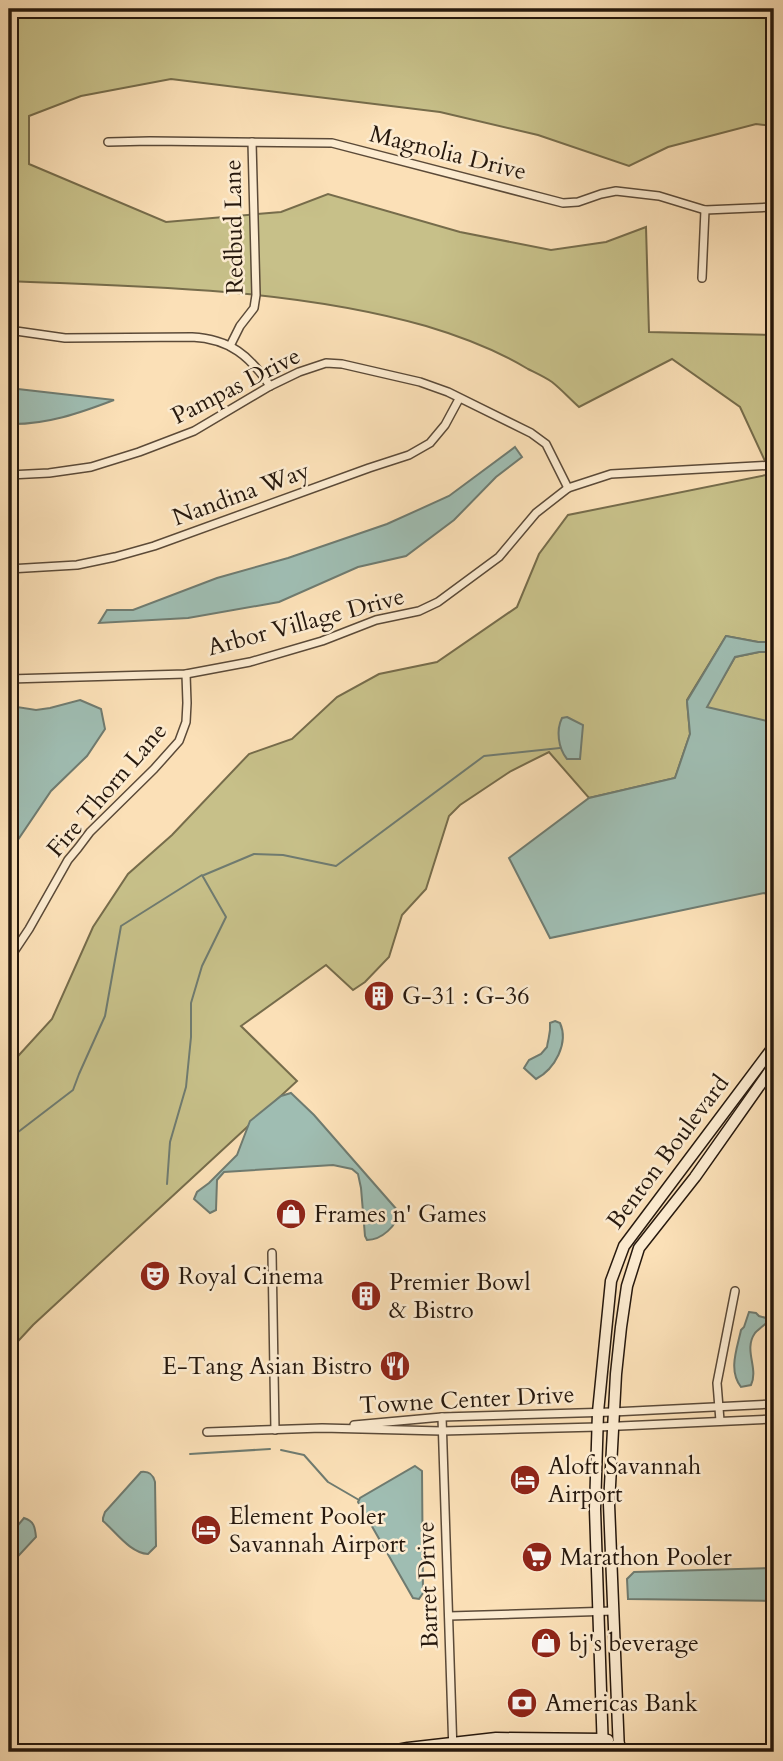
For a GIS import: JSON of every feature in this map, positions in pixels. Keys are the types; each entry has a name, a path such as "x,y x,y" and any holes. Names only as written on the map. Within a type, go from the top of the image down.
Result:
{"street":[{"name":"Magnolia Drive","path":"108,142 332,143 563,203 578,202 617,191 659,196 705,210 774,207"},
{"name":"Redbud Lane","path":"230,346 240,326 254,308 256,295 252,142"},
{"path":"702,278 705,210"},
{"path":"9,330 65,338 199,337 241,352 257,367 270,386"},
{"name":"Pampas Drive","path":"9,475 90,467 140,452 194,431 270,386 326,363 420,382 447,392 531,433 546,444 568,488"},
{"name":"Nandina Way","path":"9,569 77,565 141,550 409,455 430,443 445,425 459,399"},
{"name":"Arbor Village Drive","path":"9,679 186,674 250,662 322,641 376,620 419,611 432,605 499,557 536,513 568,488 611,474 774,465"},
{"name":"Fire Thorn Lane","path":"9,959 68,860 90,831 179,741 186,722 186,674"},
{"name":"Benton Boulevard","path":"603,1752 595,1509 598,1412 611,1281 624,1246 774,1046"},
{"name":"Benton Boulevard","path":"619,1748 609,1504 613,1412 627,1286 639,1248 695,1177 774,1065"},
{"path":"272,1253 275,1430"},
{"path":"720,1421 717,1383 734,1291"},
{"name":"Towne Center Drive","path":"207,1432 322,1428 442,1417 774,1404"},
{"name":"Barret Drive","path":"442,1417 453,1747"},
{"name":"Towne Center Drive","path":"322,1428 442,1432 774,1419"},
{"path":"449,1616 613,1611"},
{"path":"387,1752 453,1747 496,1738 603,1739 619,1748"},
{"path":"534,1738 534,1750"},
{"path":"565,1738 565,1751"},
{"path":"475,1752 603,1752 619,1748"}],"shaded area":[{"path":"9,9 774,9 774,126 756,124 668,147 629,166 538,135 440,112 171,79 81,96 29,116 29,164 166,222 281,212 328,194 460,232 551,250 606,242 646,227 649,332 774,335 774,642 726,636 687,700 690,734 675,778 589,798 549,752 511,771 460,805 449,816 426,889 402,915 389,957 365,982 353,990 326,965 241,1026 297,1081 33,1325 9,1351 9,1066 52,1019 93,927 128,874 172,835 249,754 292,739 337,697 379,674 437,662 517,607 539,554 568,515 771,474 740,407 672,359 579,407 549,380 491,350 440,330 375,313 219,292 9,281"},
{"path":"774,652 774,746 706,707 735,657"}],"water":[{"path":"9,388 114,400 50,420 9,424"},
{"path":"515,447 522,457 496,477 454,520 406,556 358,567 279,602 188,618 99,623 107,610 133,610 217,578 288,558 387,524 449,496"},
{"path":"726,636 774,642 774,652 735,657 707,707 767,721 774,746 774,897 764,893 550,938 509,858 589,798 675,778 690,734 687,701"},
{"path":"80,700 101,709 105,729 87,756 51,791 9,853 9,710 11,706 36,710"},
{"path":"567,717 583,725 580,759 567,759 560,744 560,723 562,718"},
{"path":"550,1023 560,1023 562,1031 561,1047 549,1069 536,1079 524,1068 529,1060 541,1054 547,1047"},
{"path":"291,1093 314,1115 398,1211 392,1227 383,1235 367,1240 358,1174 352,1169 333,1165 224,1172 217,1180 216,1210 210,1213 194,1199 197,1192 237,1155 250,1121 281,1096"},
{"path":"749,1312 769,1321 752,1339 750,1346 753,1379 751,1385 741,1387 734,1367 741,1330"},
{"path":"415,1466 422,1471 423,1593 419,1599 413,1598 358,1502 360,1498"},
{"path":"141,1472 150,1474 155,1482 156,1546 148,1554 129,1546 103,1521 105,1512"},
{"path":"24,1518 33,1525 36,1537 9,1566 9,1536"},
{"path":"774,1568 774,1601 628,1599 627,1579 634,1572"}],"waterway":[{"path":"204,875 254,854 283,855 336,866 484,756 560,748"},
{"path":"9,1139 73,1090 105,1016 121,926 202,875 226,917 202,966 191,1003 186,1087 170,1142 167,1184"},
{"path":"190,1454 270,1449"},
{"path":"281,1450 304,1455 328,1482 359,1500"}],"place":[{"name":"G-31 : G-36","path":"379,996"},
{"name":"Frames n' Games","path":"291,1214"},
{"name":"Royal Cinema","path":"155,1276"},
{"name":"Premier Bowl & Bistro","path":"366,1296"},
{"name":"E-Tang Asian Bistro","path":"395,1366"},
{"name":"Aloft Savannah Airport","path":"525,1480"},
{"name":"Element Pooler Savannah Airport","path":"206,1530"},
{"name":"Marathon Pooler","path":"537,1557"},
{"name":"bj's beverage","path":"546,1643"},
{"name":"Americas Bank","path":"522,1703"}]}
